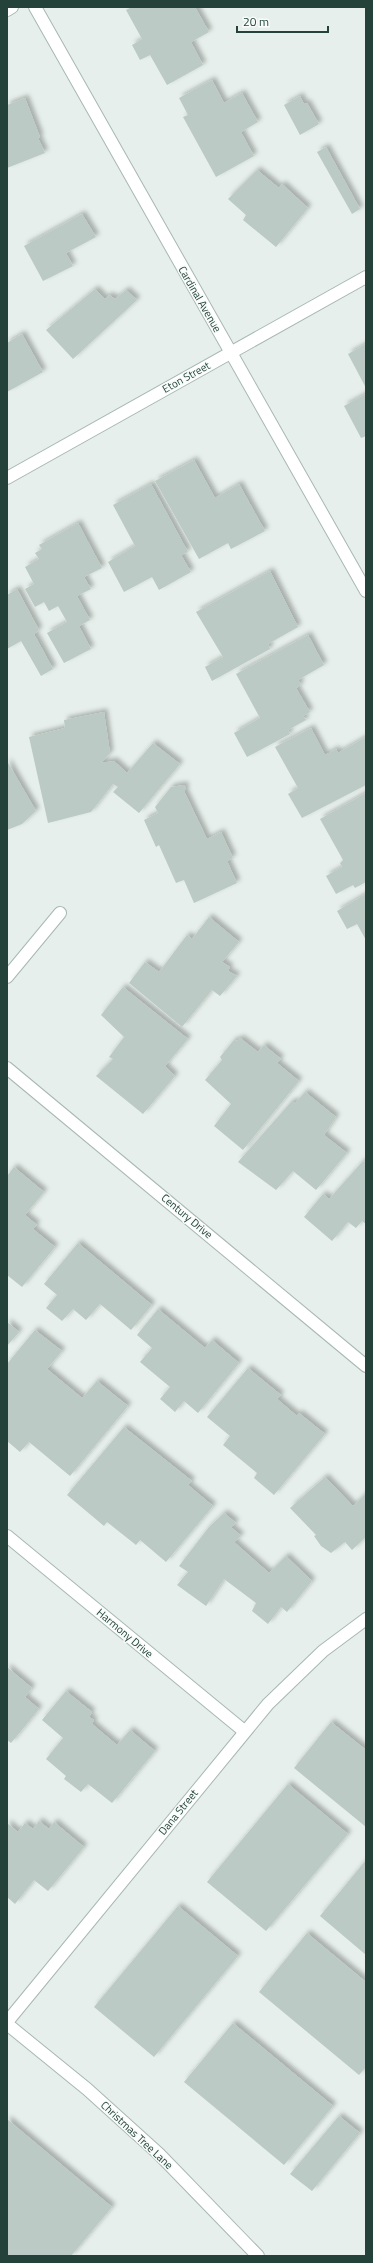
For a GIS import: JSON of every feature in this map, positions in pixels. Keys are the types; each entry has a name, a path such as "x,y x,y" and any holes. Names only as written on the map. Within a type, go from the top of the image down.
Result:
{"street":[{"path":"7,10 12,7"},
{"name":"Cardinal Avenue","path":"35,7 366,591"},
{"name":"Eton Street","path":"7,478 366,277"},
{"path":"7,977 60,913"},
{"name":"Century Drive","path":"7,1068 366,1366"},
{"name":"Harmony Drive","path":"7,1536 244,1731"},
{"name":"Dana Street","path":"7,2023 244,1731 268,1704 323,1651 366,1619"},
{"name":"Christmas Tree Lane","path":"7,2023 87,2089 159,2154 258,2256"}],"building":[{"path":"132,7 195,7 209,32 191,42 203,65 167,85 150,55 140,60 132,45 142,39 126,10"},
{"path":"212,80 224,103 242,93 258,122 241,132 254,156 216,177 183,117 188,115 179,98"},
{"path":"300,96 304,104 307,103 319,124 300,135 284,105"},
{"path":"25,98 40,137 38,138 45,153 7,168 7,105"},
{"path":"326,147 360,209 352,214 317,152"},
{"path":"257,170 279,188 282,184 308,208 276,247 243,220 246,215 228,199"},
{"path":"82,214 96,237 66,253 73,266 43,281 24,246"},
{"path":"95,289 105,299 109,295 115,299 126,290 137,300 73,359 46,330"},
{"path":"22,334 43,372 7,392 7,343"},
{"path":"366,344 366,388 348,354"},
{"path":"366,394 366,436 361,438 344,406"},
{"path":"194,460 215,498 239,484 265,531 231,549 228,543 199,559 155,481"},
{"path":"151,484 188,552 181,555 191,572 159,590 152,577 124,592 108,562 135,546 113,505"},
{"path":"78,523 102,568 84,577 91,589 77,596 90,620 79,626 91,649 64,663 47,633 67,622 58,606 49,611 44,602 35,607 25,589 34,584 25,567 39,559 35,553 42,549 39,545"},
{"path":"270,571 298,627 268,644 270,649 212,681 205,667 223,657 196,612"},
{"path":"17,589 39,630 34,634 53,669 41,676 21,641 7,649 7,595"},
{"path":"308,635 324,665 298,680 301,685 296,688 310,712 303,716 306,720 288,730 290,734 247,757 234,733 260,718 236,674"},
{"path":"104,712 110,753 101,763 114,761 127,773 153,743 180,764 139,813 113,792 118,787 113,784 91,812 48,823 29,737 65,728 64,720"},
{"path":"311,728 325,755 336,749 338,753 366,737 366,785 302,818 288,794 298,788 275,747"},
{"path":"7,761 36,811 22,824 7,830"},
{"path":"184,785 186,788 184,791 207,839 221,832 233,858 227,861 237,883 194,903 184,880 176,883 159,845 156,847 144,820 158,813 155,807 171,787"},
{"path":"366,793 366,882 355,888 353,885 336,894 326,876 342,867 340,863 343,860 320,819"},
{"path":"366,894 366,940 357,924 347,929 337,911"},
{"path":"209,917 239,942 222,962 230,967 228,971 237,976 220,996 212,990 182,1027 129,983 145,962 159,972 187,935 192,939"},
{"path":"123,987 188,1039 165,1066 175,1076 143,1114 96,1076 113,1059 109,1057 124,1037 101,1015"},
{"path":"240,1038 258,1052 264,1045 281,1059 277,1063 299,1081 243,1150 214,1126 231,1104 205,1080 222,1060 220,1057 234,1040 237,1041"},
{"path":"305,1092 336,1117 324,1135 347,1153 316,1190 293,1171 276,1190 238,1162 291,1102 296,1102"},
{"path":"363,1161 366,1163 366,1224 362,1221 356,1228 348,1222 332,1241 304,1217 323,1194 329,1199"},
{"path":"14,1167 44,1192 25,1215 37,1225 33,1229 55,1247 22,1287 7,1275 7,1176"},
{"path":"78,1243 152,1305 131,1330 100,1304 86,1320 73,1309 62,1321 46,1308 57,1295 44,1284"},
{"path":"158,1309 205,1348 212,1340 239,1363 198,1413 184,1401 175,1412 160,1399 170,1387 140,1362 152,1348 137,1335"},
{"path":"7,1322 19,1332 7,1346"},
{"path":"35,1330 62,1351 47,1369 82,1398 97,1381 128,1406 70,1476 29,1442 20,1452 7,1441 7,1364"},
{"path":"248,1368 281,1395 277,1399 297,1416 299,1413 325,1434 274,1495 254,1478 257,1473 223,1445 230,1436 207,1417"},
{"path":"124,1427 192,1481 188,1485 213,1506 166,1562 140,1540 136,1545 107,1522 104,1526 67,1495"},
{"path":"325,1477 353,1506 366,1493 366,1537 352,1550 345,1542 331,1553 321,1546 314,1536 316,1535 290,1508"},
{"path":"224,1513 236,1523 231,1527 241,1536 234,1542 269,1573 286,1556 312,1581 287,1612 281,1607 268,1624 252,1611 256,1603 224,1579 206,1606 177,1585 188,1572 179,1566 209,1527"},
{"path":"7,1667 32,1688 25,1697 39,1709 11,1743 7,1740"},
{"path":"66,1691 92,1712 89,1717 94,1720 92,1724 117,1745 130,1730 155,1751 112,1803 88,1784 81,1792 64,1779 66,1776 46,1759 63,1738 42,1720"},
{"path":"331,1722 366,1750 366,1827 294,1768"},
{"path":"288,1784 348,1834 266,1931 207,1882"},
{"path":"39,1821 49,1829 54,1822 84,1847 48,1891 34,1880 15,1904 7,1897 7,1823 18,1832 25,1823 33,1829"},
{"path":"366,1860 366,1955 320,1916"},
{"path":"178,1906 238,1956 154,2057 94,2007"},
{"path":"307,1933 366,1982 366,2067 359,2075 259,1992"},
{"path":"233,2023 333,2106 284,2165 184,2082"},
{"path":"339,2116 360,2133 312,2191 290,2174"},
{"path":"7,2119 112,2207 71,2256 7,2256"}]}
